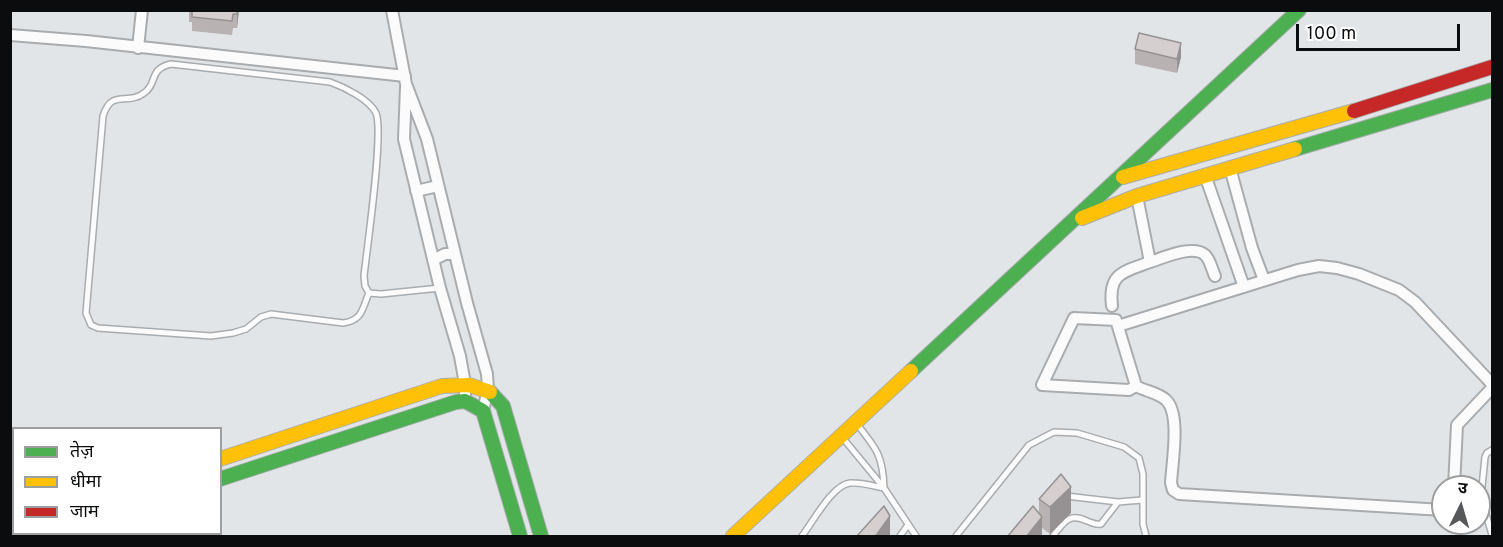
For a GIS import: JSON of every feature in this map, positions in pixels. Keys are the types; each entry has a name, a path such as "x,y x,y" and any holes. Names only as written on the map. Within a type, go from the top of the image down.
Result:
{"street":[{"path":"138,48 142,10"},
{"path":"392,10 406,80 427,139 487,374 488,389 483,411 520,537"},
{"path":"733,537 1299,10"},
{"path":"10,35 406,80"},
{"path":"1120,178 1393,100 1492,67"},
{"path":"406,80 404,140 433,261 460,356 465,384 465,401"},
{"path":"1073,221 1137,195 1492,90"},
{"path":"1230,168 1252,248 1264,280"},
{"path":"1205,175 1244,287"},
{"path":"416,191 438,186"},
{"path":"1137,195 1150,262"},
{"path":"1112,306 1110,292 1113,281 1123,272 1189,250 1205,255 1215,276"},
{"path":"433,261 445,254 455,254"},
{"path":"1118,326 1264,280 1319,266 1359,274 1399,290 1415,302 1492,386 1457,425 1455,475"},
{"path":"448,314 469,310"},
{"path":"1074,318 1116,320 1136,386 1129,390 1042,385 1074,318"},
{"path":"222,458 442,386 465,384 488,389 495,394 503,406 542,537"},
{"path":"1136,386 1165,398 1171,406 1174,415 1171,483 1173,490 1179,494 1431,509"},
{"path":"222,478 456,402 465,401 483,411"}],"lane":[{"path":"171,64 330,82 347,88 371,107 378,123 364,276 365,286 369,293 359,318 353,322 343,323 271,314 261,317 246,329 211,336 98,328 90,325 86,313 103,116 106,107 118,98 134,98 142,95 148,90 155,72 171,64"},
{"path":"369,293 381,294 440,288"},
{"path":"856,423 882,460 884,488"},
{"path":"956,537 1029,445 1054,432 1077,433 1124,447 1139,458 1143,474 1143,524 1146,537"},
{"path":"842,437 884,488 916,537"},
{"path":"1483,475 1485,458 1492,450"},
{"path":"802,537 835,491 843,485 852,483 884,488"},
{"path":"1058,497 1118,502 1142,500"},
{"path":"1053,537 1068,519 1073,517 1079,517 1097,525 1101,524 1118,502"},
{"path":"889,513 895,505"},
{"path":"900,537 908,525"}],"building":[{"path":"192,10 237,10 237,14 233,14 232,21 192,17"},
{"path":"1139,33 1181,43 1177,59 1135,49"},
{"path":"1061,474 1071,487 1050,507 1039,499"},
{"path":"884,506 890,516 875,537 856,537"},
{"path":"1033,506 1042,517 1026,537 1007,537"}],"traffic: fast":[{"path":"911,371 1299,10"},
{"path":"1295,149 1492,90"},
{"path":"490,392 503,406 541,536"},
{"path":"222,478 465,401 483,411 520,536"},
{"path":"45,536 50,535"}],"traffic: slow":[{"path":"1123,177 1354,111"},
{"path":"1082,218 1137,196 1295,149"},
{"path":"733,536 911,371"},
{"path":"222,458 442,386 469,385 490,392"}],"traffic: jam":[{"path":"1354,111 1492,67"}]}
